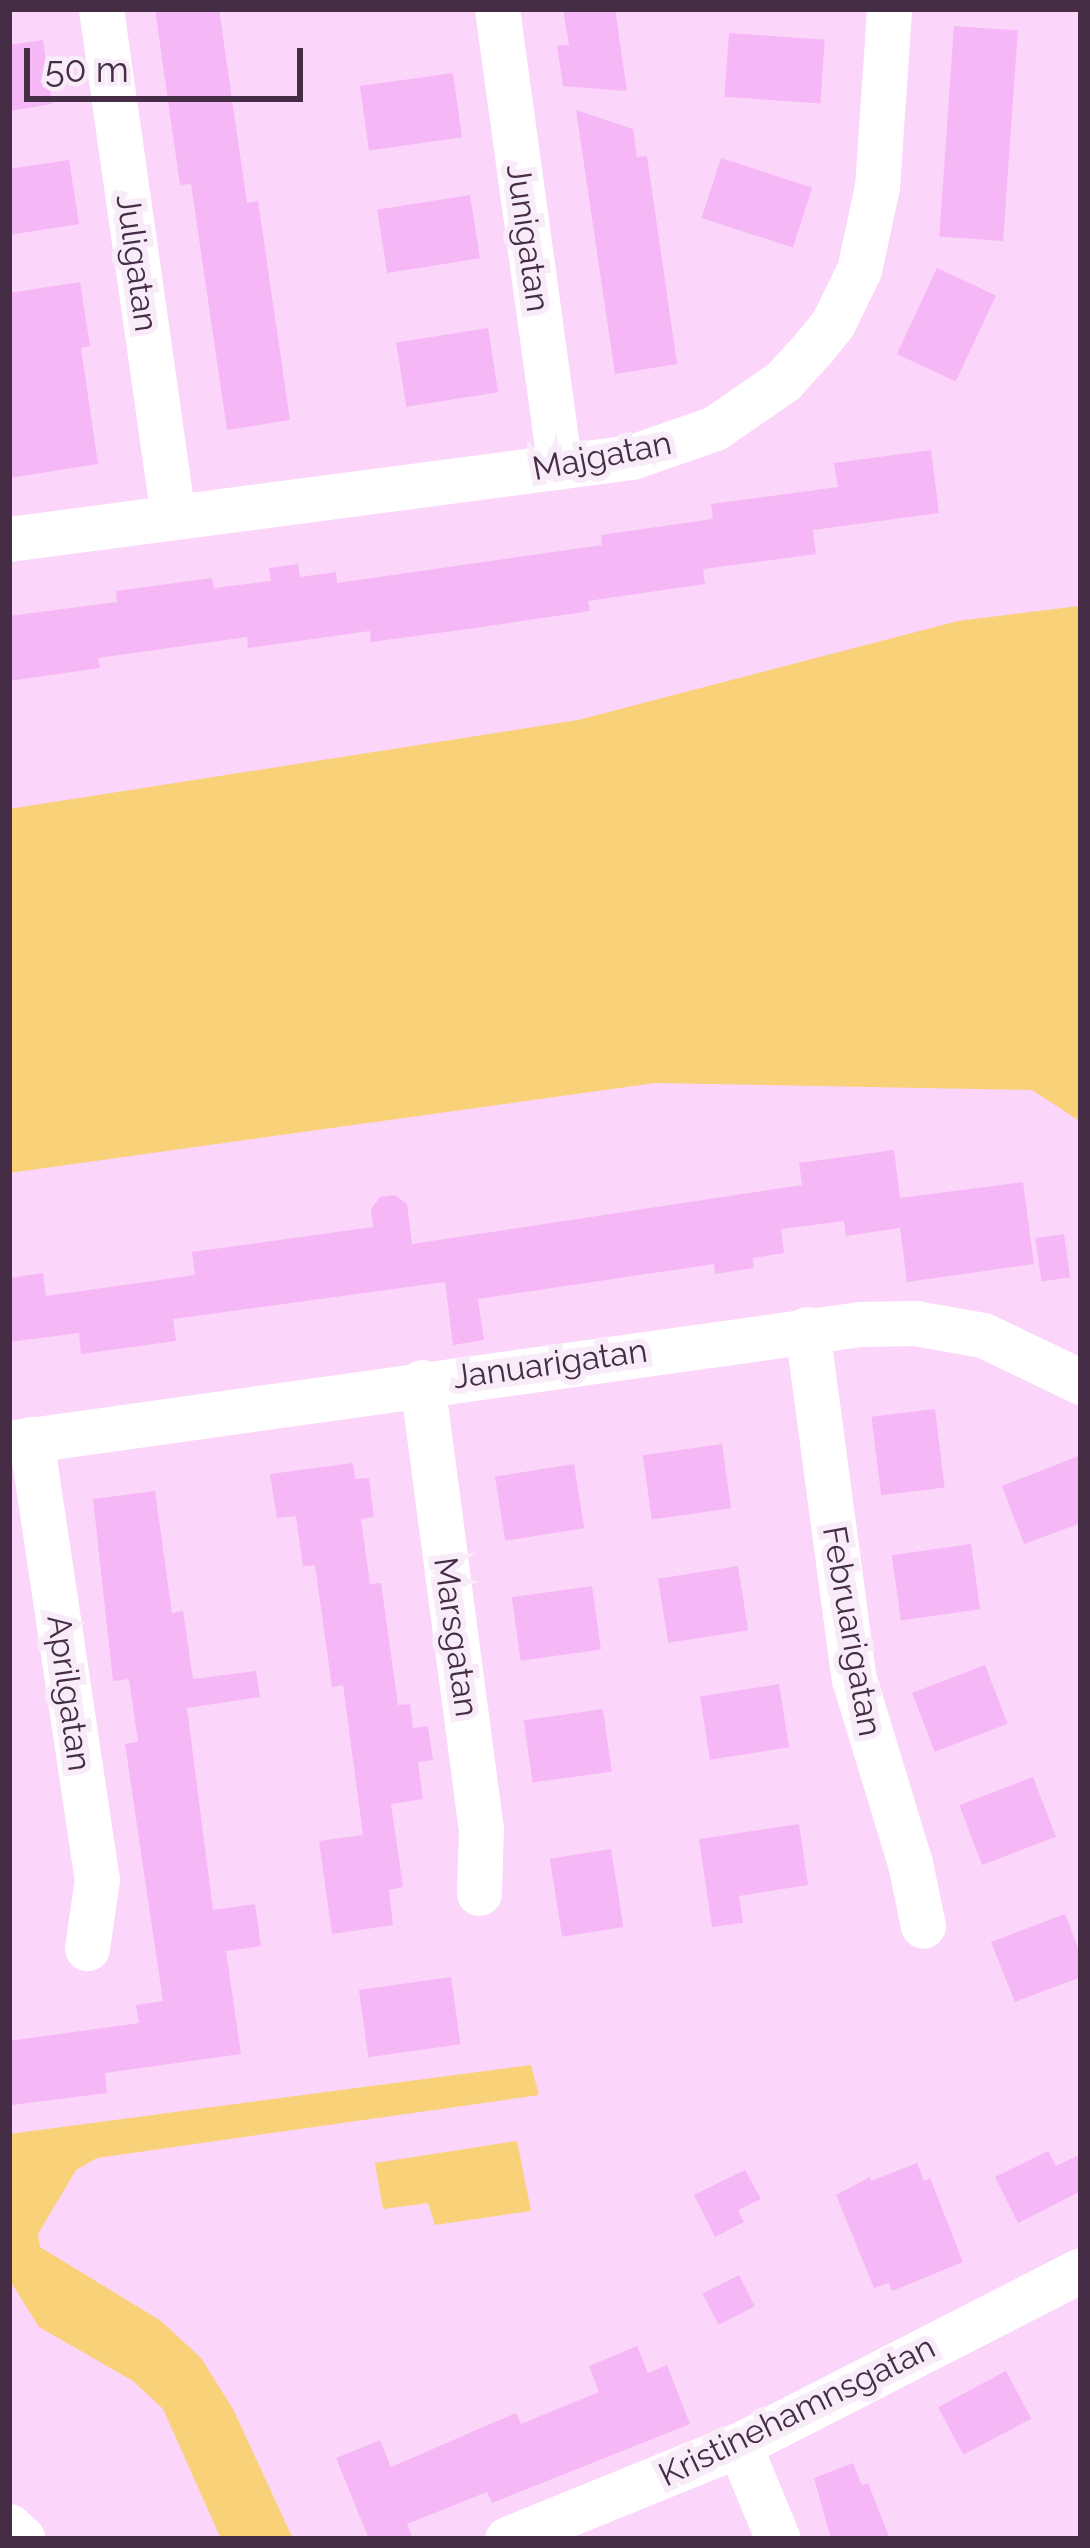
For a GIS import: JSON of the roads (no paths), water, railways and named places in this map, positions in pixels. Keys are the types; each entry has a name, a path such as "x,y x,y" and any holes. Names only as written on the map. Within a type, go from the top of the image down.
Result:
{"street":[{"name":"Juligatan","path":"101,9 172,517"},
{"name":"Junigatan","path":"497,9 560,466"},
{"name":"Majgatan","path":"9,539 632,457 716,428 783,381 833,323 859,269 877,187 890,9"},
{"name":"Januarigatan","path":"20,1441 860,1324 950,1326 1045,1360 1081,1382"},
{"name":"Februarigatan","path":"807,1329 854,1678 910,1863 922,1926"},
{"name":"Marsgatan","path":"422,1382 482,1828 479,1893"},
{"name":"Aprilgatan","path":"20,1441 97,1879 88,1948"},
{"name":"Kristinehamnsgatan","path":"506,2539 740,2445 1081,2270"},
{"path":"740,2445 778,2539"},
{"path":"9,2525 23,2539"}]}
